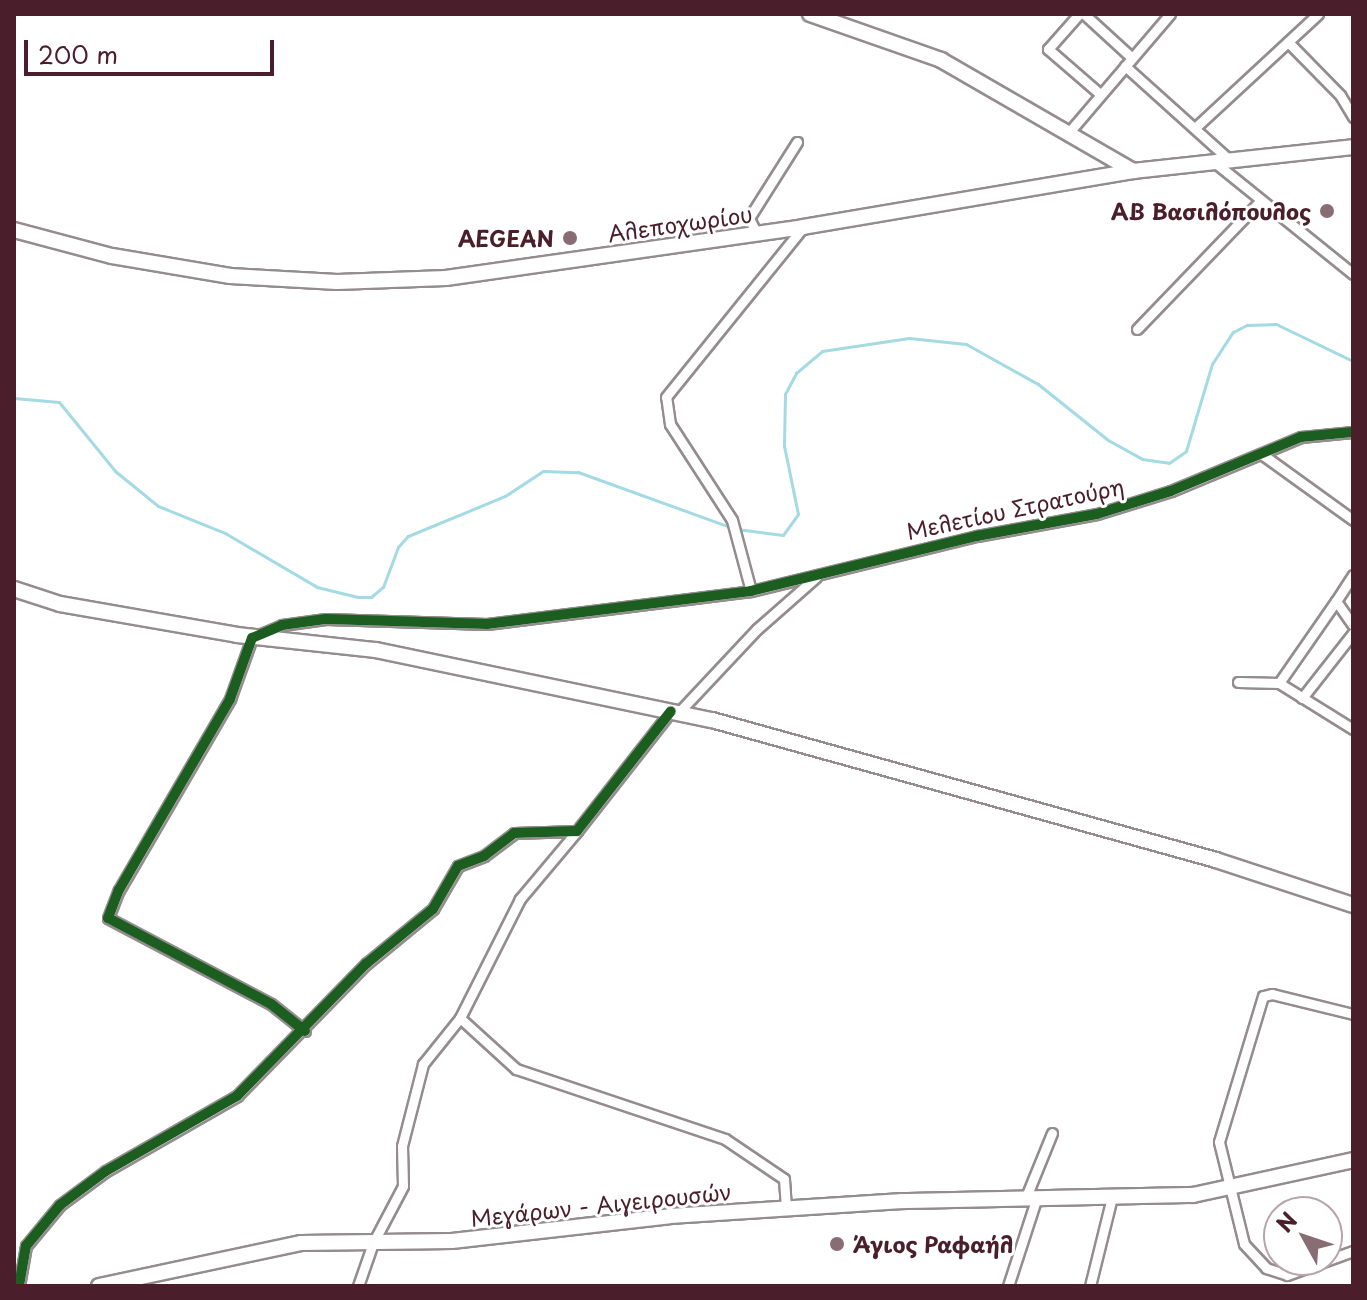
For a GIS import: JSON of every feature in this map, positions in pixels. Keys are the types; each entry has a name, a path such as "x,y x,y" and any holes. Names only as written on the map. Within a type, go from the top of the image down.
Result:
{"main road":[{"path":"810,14 941,60 1070,131 1133,171"},
{"name":"Αλεποχωρίου","path":"14,230 187,270 337,282 446,278 803,227 1133,171 1227,158 1353,147"},
{"path":"14,589 60,604 252,638 376,650 675,712 1216,860 1353,905"},
{"name":"Μεγάρων - Αιγειρουσών","path":"99,1286 301,1243 480,1239 644,1218 1229,1189 1353,1160"}],"street":[{"path":"1100,94 1048,49 1082,14 1227,158"},
{"path":"1070,131 1170,14"},
{"path":"1197,126 1318,14"},
{"path":"1288,42 1340,95 1353,117"},
{"path":"757,234 749,218 797,142"},
{"path":"1211,160 1353,274"},
{"path":"1137,329 1261,200"},
{"path":"751,591 739,534 670,424 666,397 803,227"},
{"name":"Μελετίου Στρατούρη","path":"252,638 282,625 326,619 487,624 751,591 977,536 1097,514 1263,455 1301,437 1353,432"},
{"path":"1263,455 1353,520"},
{"path":"358,1286 373,1243 403,1186 402,1146 423,1064 460,1018 520,899 675,712 757,629 819,575"},
{"path":"1279,683 1353,575"},
{"path":"1336,601 1353,625"},
{"path":"1302,698 1353,633"},
{"path":"252,638 230,699 119,890 108,918 133,936 271,1004 305,1031"},
{"path":"1238,682 1279,683 1352,727"},
{"path":"19,1286 26,1246 60,1205 106,1171 223,1107 305,1031 366,964 433,909 458,866 484,856 514,833 577,831"},
{"path":"1263,1265 1248,1250 1229,1189 1219,1142 1263,996 1272,994 1353,1014"},
{"path":"460,1018 516,1069 725,1139 786,1181 786,1209"},
{"path":"1008,1286 1052,1133"},
{"path":"1090,1286 1112,1197"}],"waterway":[{"path":"737,529 783,535 798,514 784,446 785,394 796,373 822,351 909,338 966,344 1038,384 1108,440 1142,459 1169,463 1186,451 1212,364 1233,332 1247,325 1276,324 1353,361"},
{"path":"14,398 59,402 115,471 158,506 225,533 317,587 358,597 371,597 383,587 398,547 408,536 505,496 543,471 578,472 730,527"}],"cycle path":[{"path":"305,1031 271,1004 108,918 119,890 230,699 252,638 282,625 326,619 487,624 751,591 977,536 1097,514 1171,491 1301,437 1353,432"},
{"path":"19,1286 26,1246 60,1205 106,1171 237,1096 366,964 433,909 458,866 484,856 514,833 577,831 671,711"}],"place":[{"name":"ΑΒ Βασιλόπουλος","path":"1327,211"},
{"name":"AEGEAN","path":"570,238"},
{"name":"Άγιος Ραφαήλ","path":"837,1244"}]}
